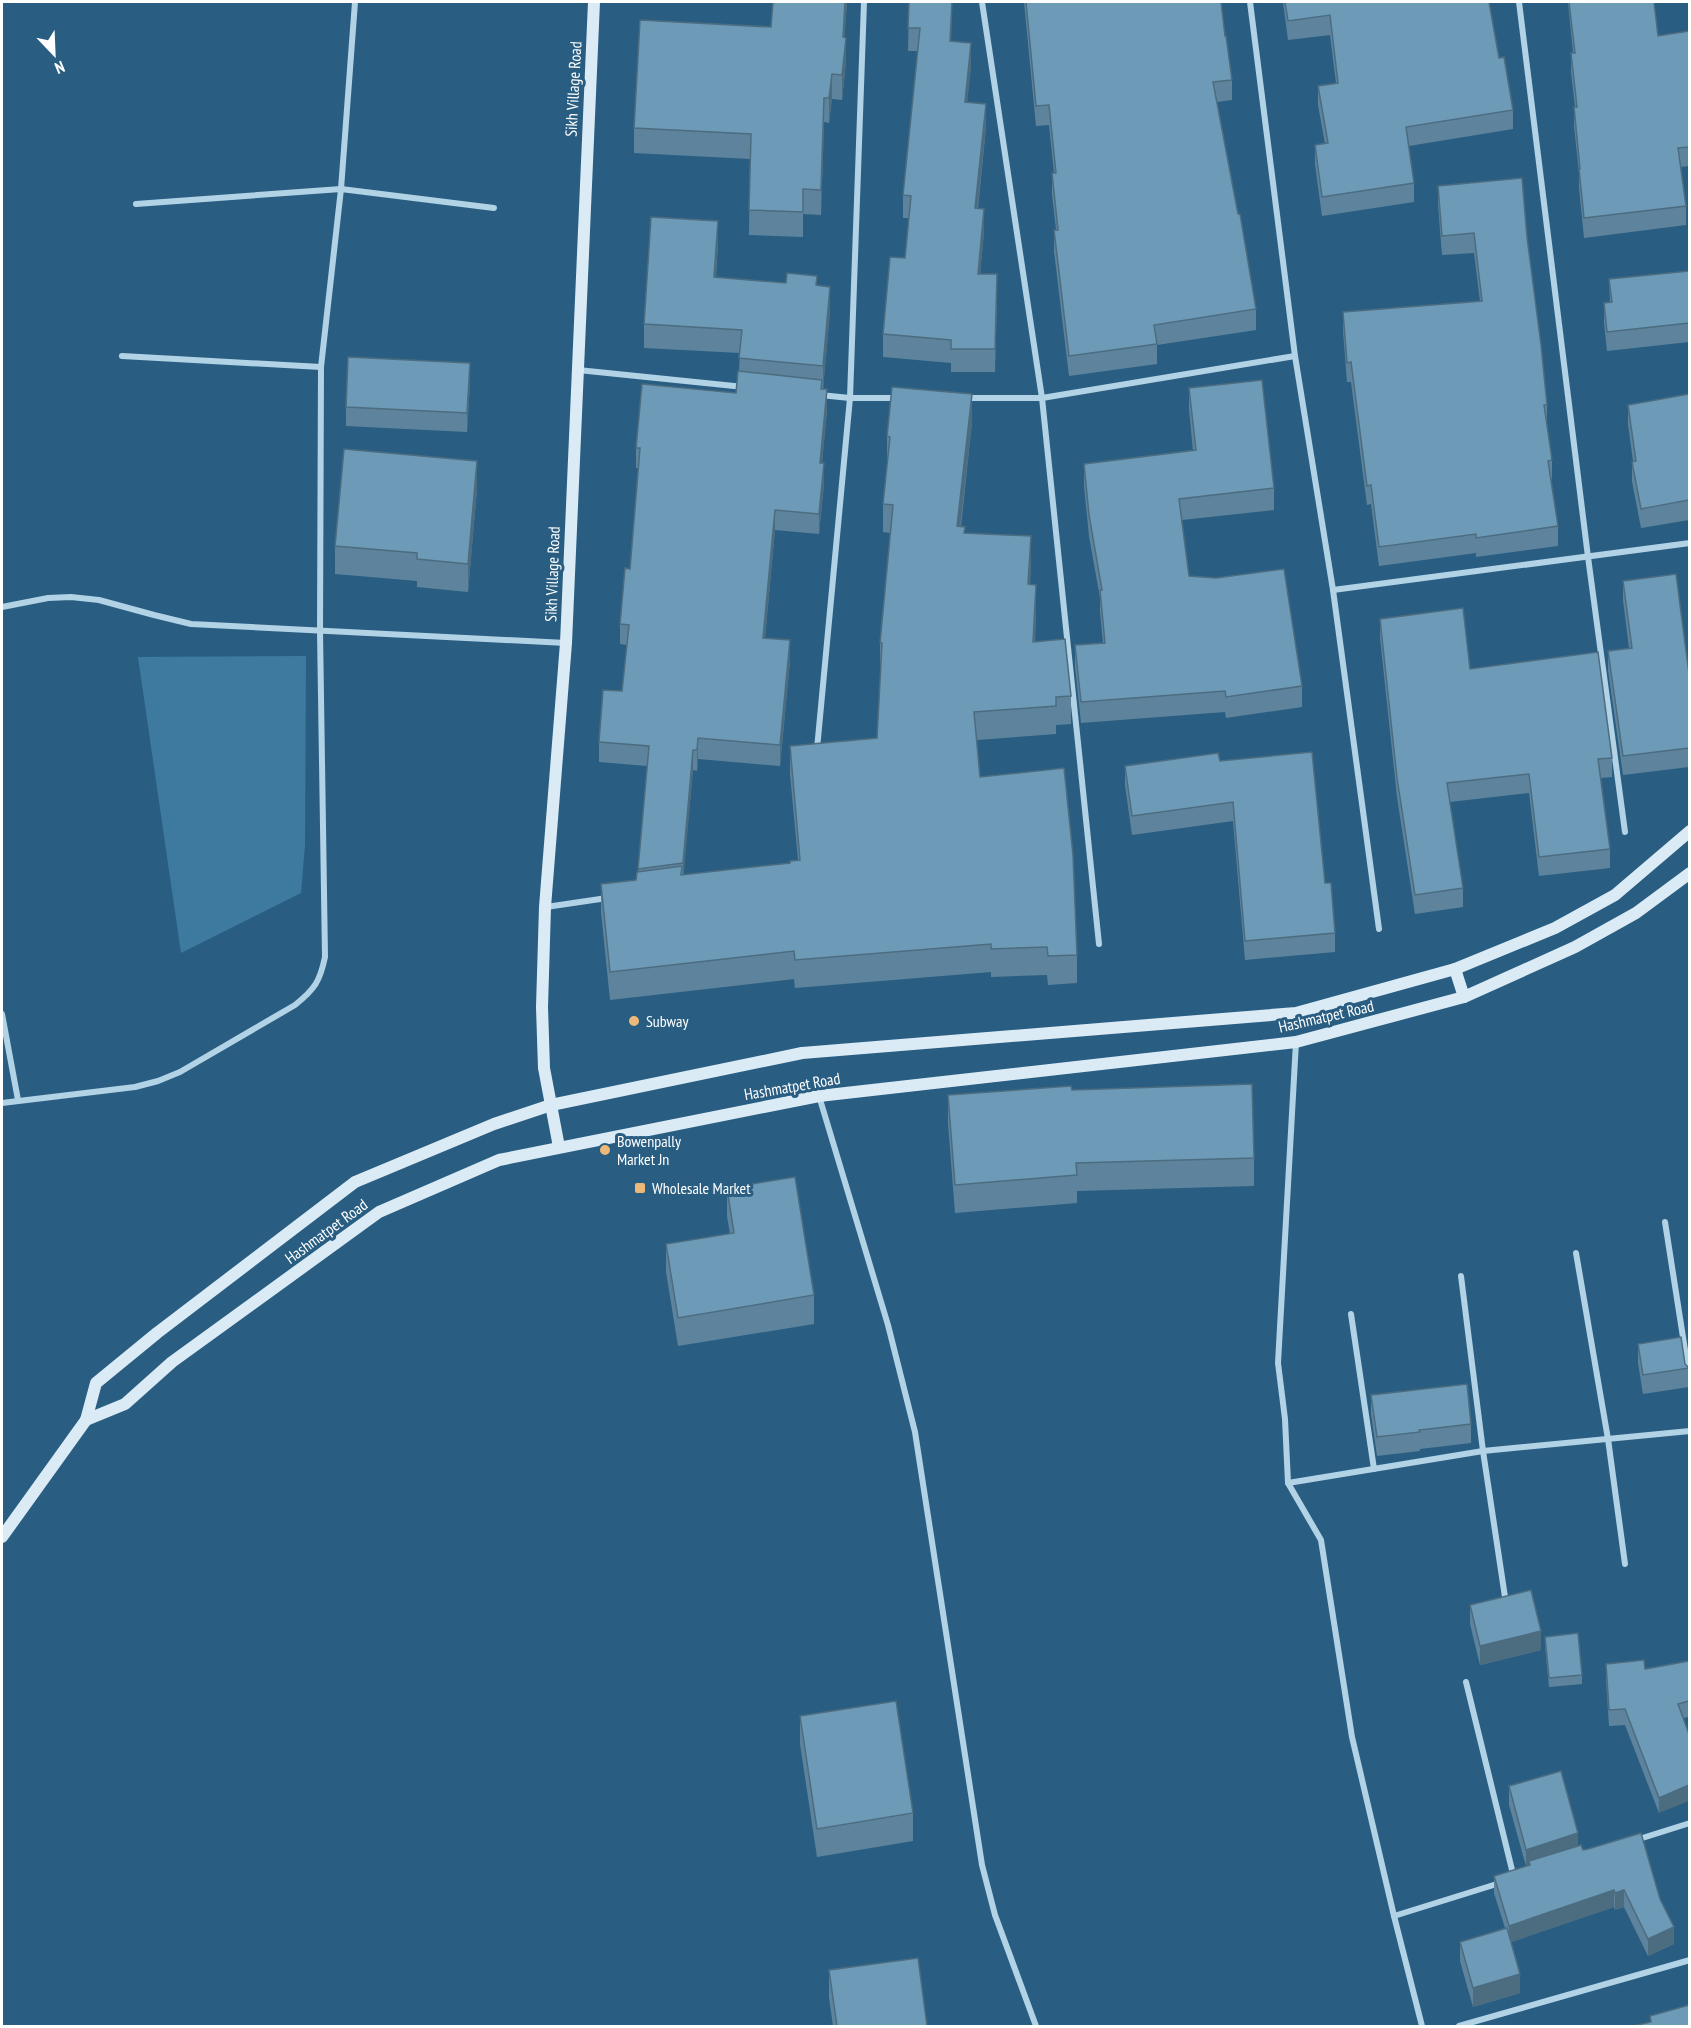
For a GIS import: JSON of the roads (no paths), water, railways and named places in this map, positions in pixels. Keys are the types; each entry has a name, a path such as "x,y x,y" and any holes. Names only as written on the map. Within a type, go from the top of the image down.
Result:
{"main road":[{"name":"Sikh Village Road","path":"559,1147 544,1068 542,1007 545,907 566,642 594,2"},
{"path":"2,1537 86,1420 96,1383 157,1333 355,1182 494,1124 551,1106 802,1053 1296,1013 1455,969 1555,928 1615,895 1689,831"},
{"name":"Hashmatpet Road","path":"86,1420 125,1404 172,1362 379,1212 499,1160 819,1096 1296,1042 1464,997 1575,948 1636,914 1689,873"},
{"path":"1455,969 1464,997"}],"street":[{"path":"2,1103 135,1087 158,1081 180,1072 295,1005 310,993 321,978 325,957 320,631 321,367 341,189 355,2"},
{"path":"816,761 850,398 864,2"},
{"path":"982,2 1042,398 1099,944"},
{"path":"1250,2 1295,356 1333,590 1379,929"},
{"path":"1520,2 1588,557 1625,832"},
{"path":"136,204 341,189 494,208"},
{"path":"122,356 321,367"},
{"path":"958,398 1042,398 1295,356"},
{"path":"577,370 748,388"},
{"path":"816,394 850,398 910,398"},
{"path":"1333,590 1689,543"},
{"path":"2,607 48,598 71,597 99,600 191,624 566,642"},
{"path":"545,907 616,897"},
{"path":"2,1014 18,1100"},
{"path":"1296,1042 1278,1363 1286,1419 1288,1483 1321,1540 1352,1737 1422,2026"},
{"path":"819,1096 888,1325 915,1432 982,1865 995,1915 1036,2026"},
{"path":"1665,1222 1689,1382"},
{"path":"1576,1253 1608,1439 1625,1564"},
{"path":"1461,1276 1483,1451 1505,1597"},
{"path":"1351,1314 1374,1469"},
{"path":"1288,1483 1483,1451 1689,1431"},
{"path":"1466,1682 1514,1878"},
{"path":"1624,1844 1689,1823"},
{"path":"1394,1917 1525,1875"},
{"path":"1459,2026 1689,1960"}],"place":[{"name":"Subway","path":"634,1021"},
{"name":"Bowenpally Market Jn","path":"605,1150"},
{"name":"Wholesale Market","path":"640,1188"}]}
